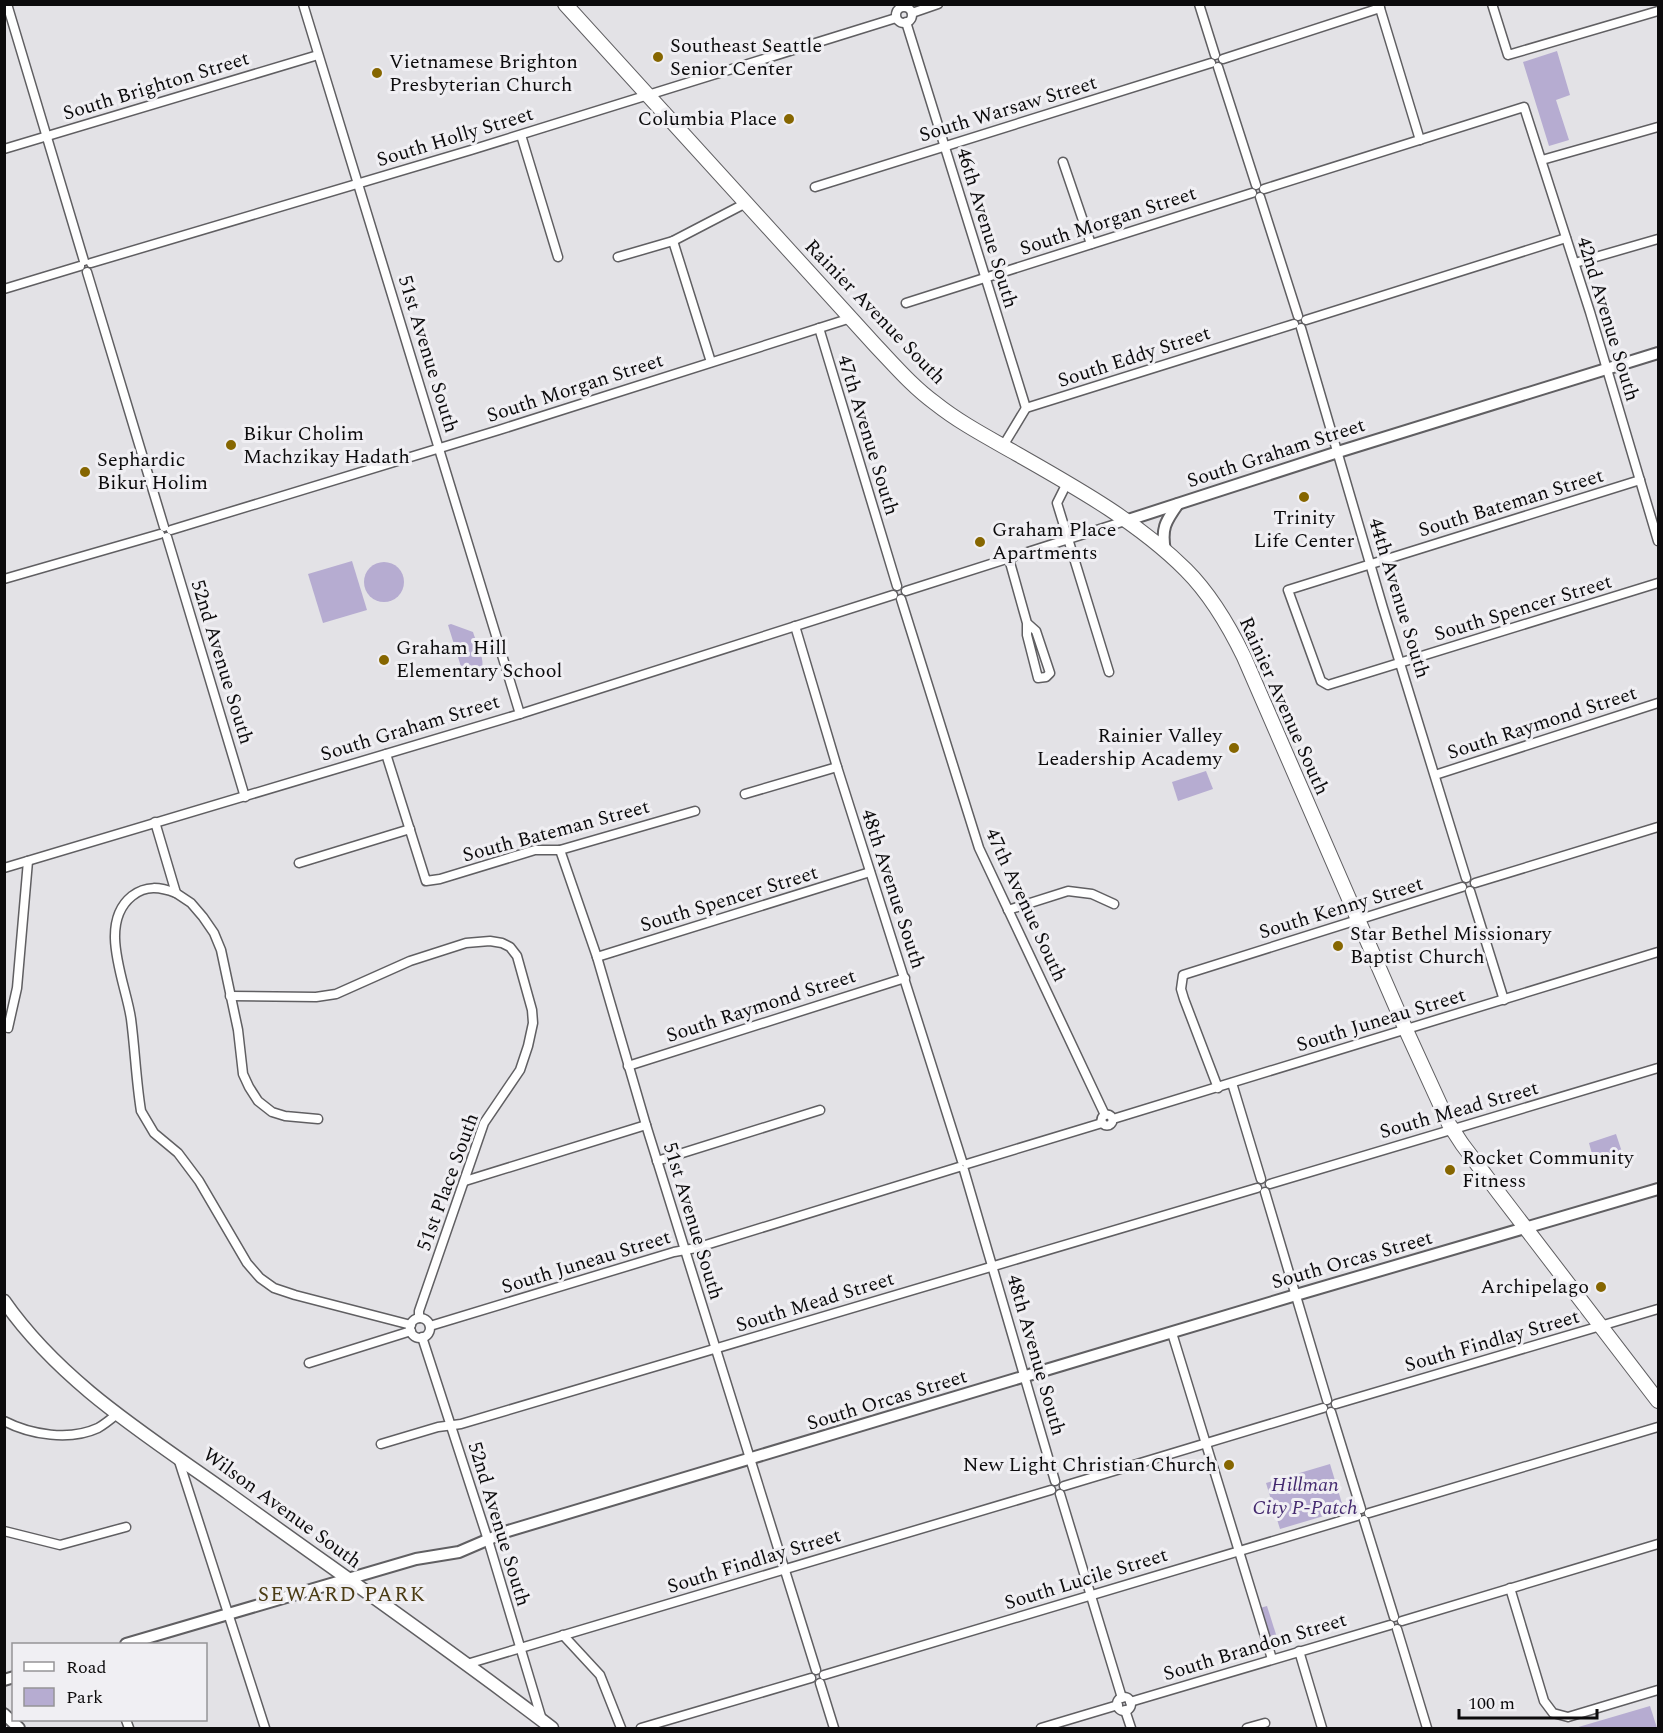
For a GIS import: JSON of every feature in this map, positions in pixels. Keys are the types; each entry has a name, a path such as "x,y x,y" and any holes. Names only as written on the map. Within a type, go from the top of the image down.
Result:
{"main road":[{"name":"Rainier Avenue South","path":"565,4 900,372 936,404 1125,521 1187,570 1234,637 1436,1100 1452,1129 1461,1144 1659,1401"},
{"name":"Wilson Avenue South","path":"4,1301 49,1357 117,1414 552,1728"}],"street":[{"name":"52nd Avenue South","path":"7,4 245,797"},
{"name":"51st Avenue South","path":"303,4 520,714"},
{"path":"912,13 938,4"},
{"name":"44th Avenue South","path":"1199,4 1300,322 1504,1000"},
{"path":"1492,4 1509,55 1659,11"},
{"path":"900,6 906,7 912,13 911,18 906,22 900,22 896,18 900,6"},
{"path":"1379,6 1420,140"},
{"name":"South Warsaw Street","path":"815,187 1217,61 1379,6"},
{"name":"South Holly Street","path":"4,289 521,135 646,94 896,18"},
{"name":"46th Avenue South","path":"906,22 1026,408"},
{"name":"South Brighton Street","path":"4,149 318,55"},
{"name":"South Morgan Street","path":"906,303 1524,107"},
{"name":"42nd Avenue South","path":"1524,107 1575,263 1659,541"},
{"path":"1542,160 1659,126"},
{"path":"521,135 558,257"},
{"path":"1063,162 1091,244"},
{"path":"618,257 672,241 746,203"},
{"name":"South Eddy Street","path":"1026,408 1566,238"},
{"path":"1575,263 1659,239"},
{"path":"672,241 711,362"},
{"name":"South Morgan Street","path":"4,579 604,398 851,318"},
{"name":"47th Avenue South","path":"819,328 897,586 893,589 900,595 978,845 1107,1119"},
{"name":"South Graham Street","path":"4,868 520,714 900,595 1338,452 1659,353"},
{"path":"1004,446 1026,408"},
{"name":"South Bateman Street","path":"1328,685 1321,681 1288,590 1640,480"},
{"path":"1067,483 1057,503 1109,672"},
{"path":"1165,551 1164,525 1178,504"},
{"path":"1010,559 1028,623 1027,635 1038,678 1046,677 1050,673 1036,631 1028,623"},
{"name":"South Spencer Street","path":"1328,685 1659,583"},
{"name":"48th Avenue South","path":"795,626 994,1266 1055,1481"},
{"name":"South Raymond Street","path":"1435,775 1659,704"},
{"path":"299,863 410,829 386,754"},
{"path":"745,794 837,767"},
{"name":"South Bateman Street","path":"410,829 426,881 440,879 535,850 560,850 695,811"},
{"path":"155,822 176,893"},
{"name":"South Kenny Street","path":"1218,1088 1181,989 1183,975 1214,965 1216,961 1225,958 1230,960 1659,827"},
{"name":"51st Avenue South","path":"560,850 597,957 657,1161 834,1728"},
{"path":"8,1028 18,988 28,861"},
{"name":"South Spencer Street","path":"597,957 870,872"},
{"path":"318,1119 285,1116 272,1112 258,1101 243,1074 238,1030 221,950 214,933 191,903 161,887 139,891 126,901 115,928 115,943 131,1018 141,1111 146,1122 154,1133 178,1153 199,1181 241,1254 260,1278 274,1288 295,1295 411,1328"},
{"path":"1008,910 1068,891 1092,894 1114,904"},
{"name":"51st Place South","path":"230,996 315,998 336,994 410,961 466,942 502,943 510,947 517,956 529,993 533,1023 520,1070 484,1123 419,1311 419,1318"},
{"name":"South Juneau Street","path":"430,1326 1659,952"},
{"name":"South Raymond Street","path":"628,1066 904,978"},
{"name":"South Mead Street","path":"381,1444 438,1427 461,1424 1659,1068"},
{"path":"1232,1083 1427,1728"},
{"path":"657,1161 820,1110"},
{"path":"465,1181 646,1125"},
{"name":"South Orcas Street","path":"129,1643 416,1558 459,1552 508,1531 1659,1189"},
{"name":"South Findlay Street","path":"1062,1490 1206,1443 1659,1309"},
{"path":"419,1318 427,1321 430,1326 429,1332 422,1337 414,1336 411,1328 414,1321 419,1318"},
{"path":"309,1363 411,1328"},
{"path":"1172,1333 1272,1659"},
{"name":"52nd Avenue South","path":"422,1337 488,1540 542,1720"},
{"path":"4,1421 28,1431 65,1434 98,1428 117,1414"},
{"name":"South Lucile Street","path":"641,1728 1659,1427"},
{"path":"178,1457 265,1728"},
{"path":"1062,1490 1055,1494 1051,1490 1051,1485 1055,1481 1061,1482 1090,1595 1131,1728"},
{"name":"South Findlay Street","path":"466,1664 1051,1490"},
{"path":"4,1531 60,1545 126,1527"},
{"name":"South Brandon Street","path":"1041,1728 1659,1544"},
{"path":"1510,1588 1544,1701 1553,1713 1568,1717 1659,1690"},
{"path":"563,1635 600,1675 621,1728"},
{"path":"1299,1652 1323,1728"},
{"path":"4,1714 19,1728"},
{"path":"1247,1728 1265,1723"}],"green space":[{"path":"1557,51 1570,95 1556,100 1569,140 1549,146 1523,62"},
{"path":"352,561 367,610 323,623 308,574"},
{"path":"384,562 398,568 404,582 398,596 384,602 370,596 364,582 370,568"},
{"path":"448,625 473,632 483,665 477,674 470,676 462,670"},
{"path":"1206,771 1213,789 1178,801 1172,782"},
{"path":"1616,1134 1622,1152 1618,1158 1595,1165 1589,1143"},
{"name":"Hillman City P-Patch","path":"1330,1464 1344,1510 1280,1529 1266,1483"},
{"path":"1267,1606 1280,1647 1273,1650 1260,1608"},
{"path":"1650,1706 1657,1728 1575,1728"}],"place":[{"name":"Southeast Seattle Senior Center","path":"658,57"},
{"name":"Vietnamese Brighton Presbyterian Church","path":"377,73"},
{"name":"Columbia Place","path":"789,119"},
{"name":"Bikur Cholim Machzikay Hadath","path":"231,445"},
{"name":"Sephardic Bikur Holim","path":"85,472"},
{"name":"Trinity Life Center","path":"1304,497"},
{"name":"Graham Place Apartments","path":"980,542"},
{"name":"Graham Hill Elementary School","path":"384,660"},
{"name":"Rainier Valley Leadership Academy","path":"1234,748"},
{"name":"Star Bethel Missionary Baptist Church","path":"1338,946"},
{"name":"Rocket Community Fitness","path":"1450,1170"},
{"name":"Archipelago","path":"1601,1287"},
{"name":"New Light Christian Church","path":"1229,1465"}],"district":[{"name":"SEWARD PARK","path":"342,1595"}]}
